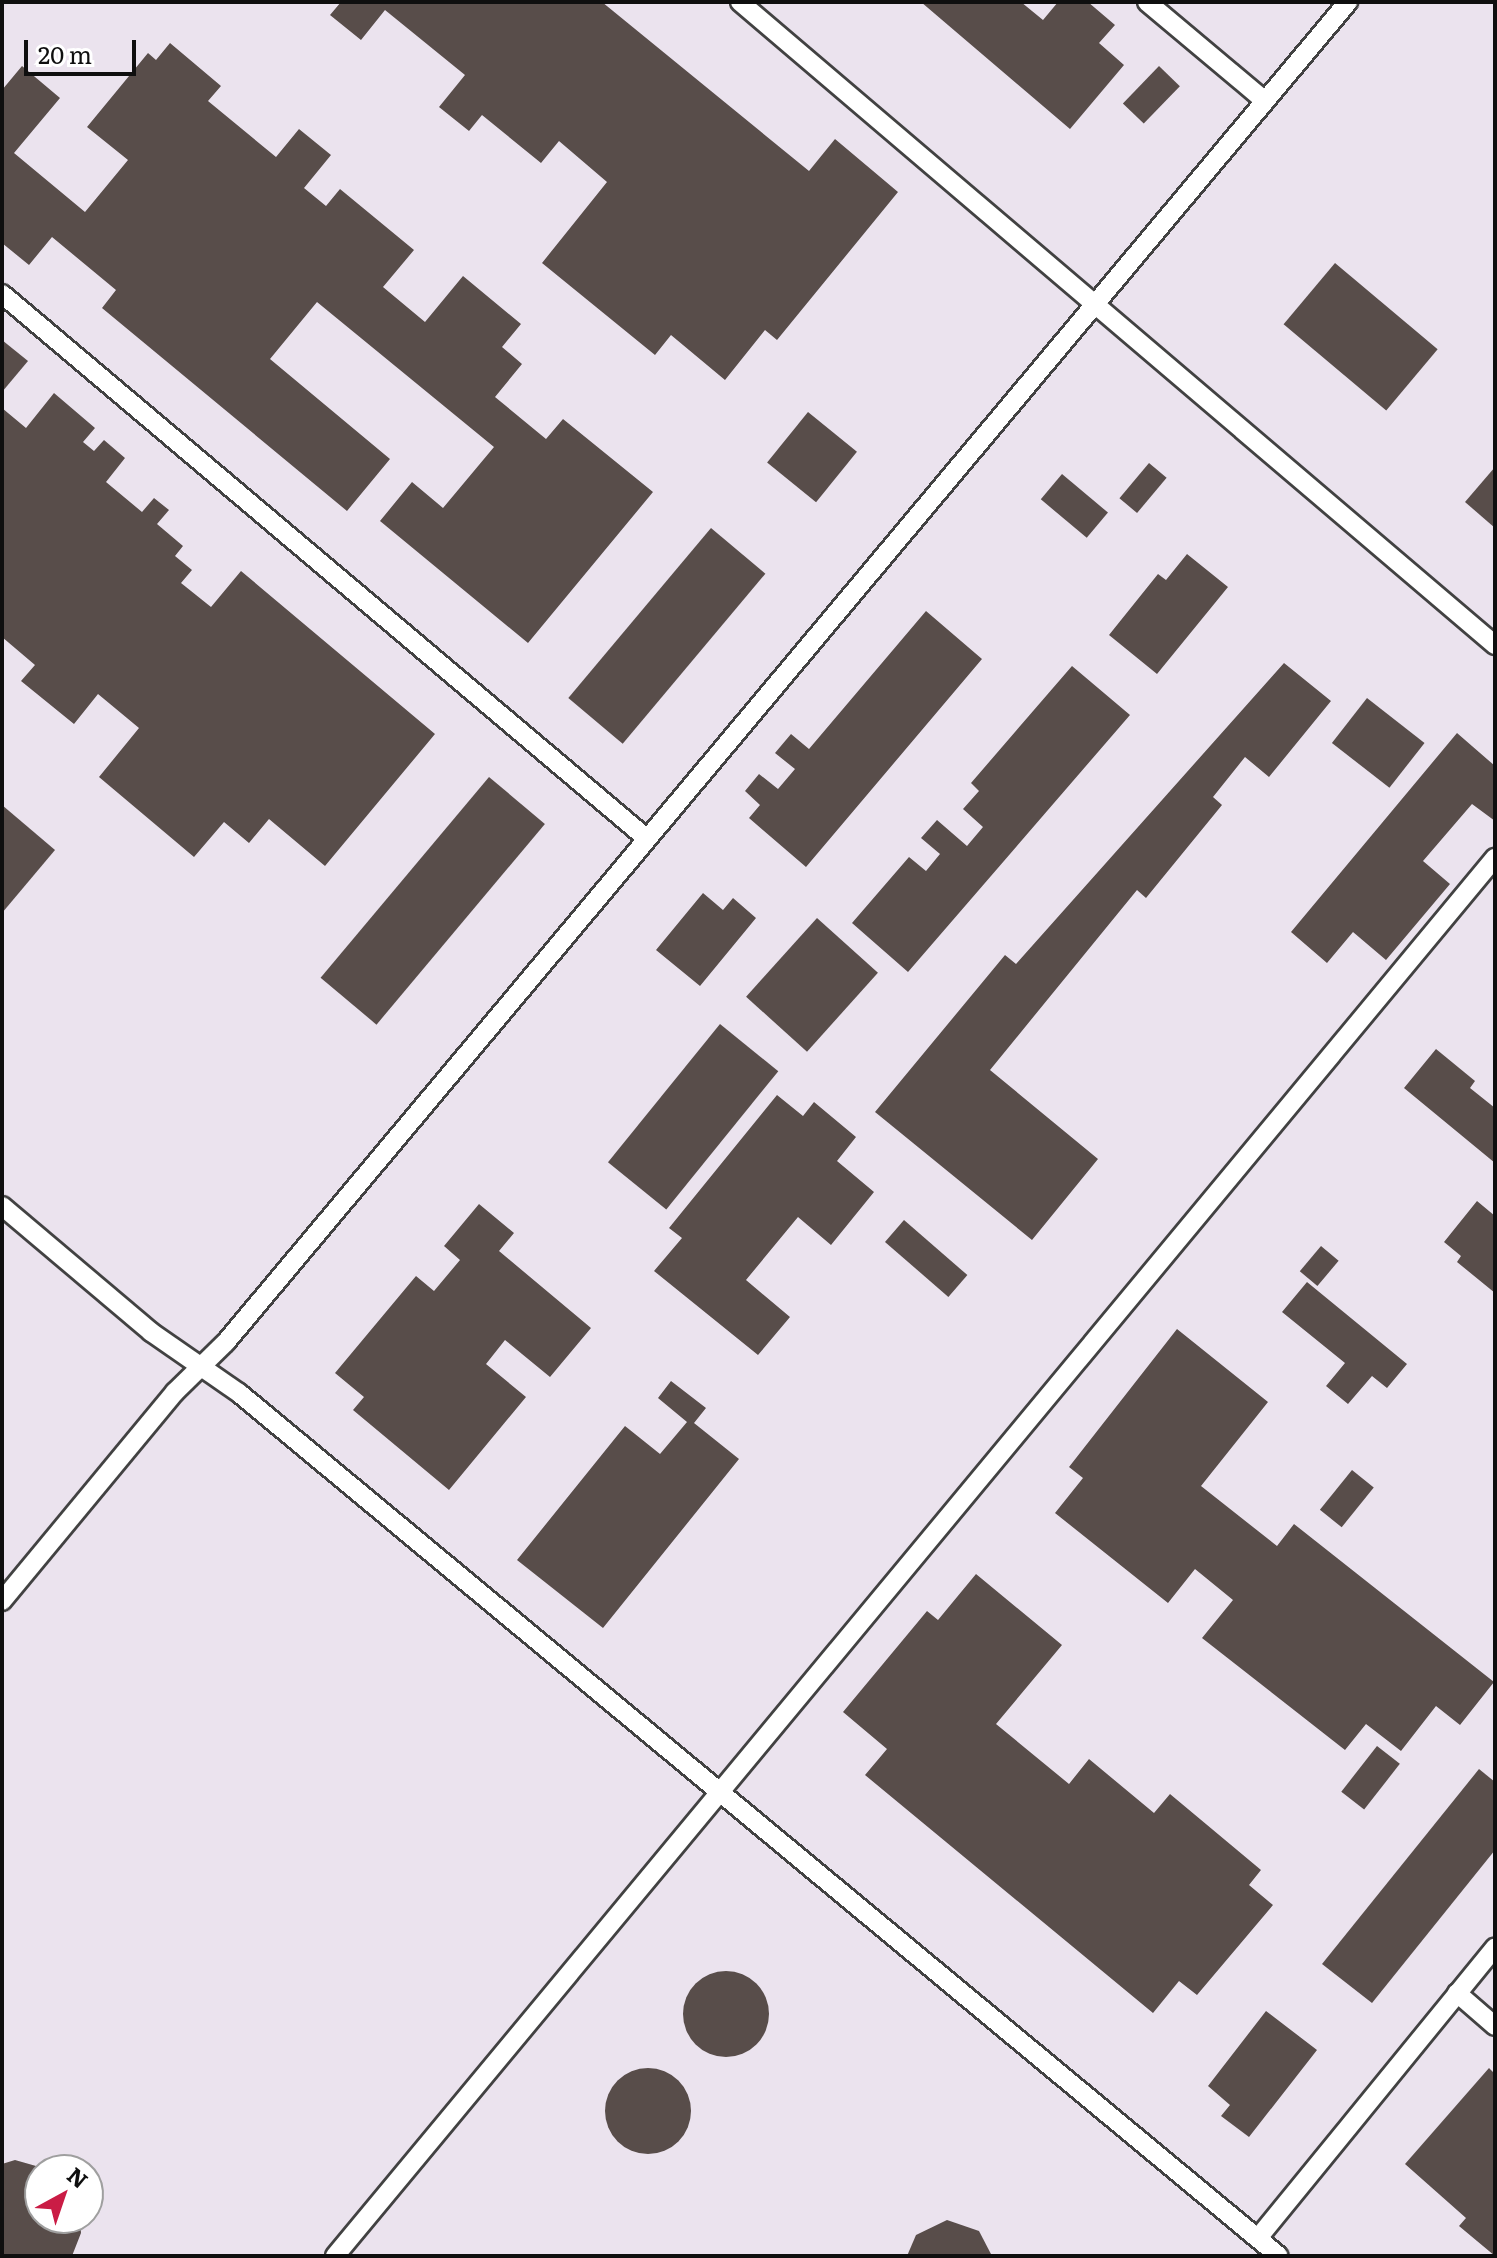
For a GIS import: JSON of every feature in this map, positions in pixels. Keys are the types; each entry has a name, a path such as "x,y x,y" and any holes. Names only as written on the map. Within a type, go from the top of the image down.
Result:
{"lane":[{"path":"740,2 1495,645"},
{"path":"1147,2 1265,101"},
{"path":"5,1591 201,1366 1348,2"},
{"path":"2,294 645,837"},
{"path":"335,2256 1495,858"},
{"path":"2,1206 151,1332 201,1366 719,1791 1279,2256"},
{"path":"1258,2238 1495,1947"},
{"path":"1457,1993 1495,2026"}],"shaded area":[{"path":"2,2 1495,2 1495,2256 2,2256"}],"building":[{"path":"341,2 602,2 809,171 835,139 898,192 777,340 765,330 725,380 671,335 655,355 542,263 607,182 559,141 541,163 482,115 469,131 439,107 465,75 385,10 361,40 330,15"},
{"path":"921,2 1021,2 1043,20 1058,2 1088,2 1115,25 1099,43 1124,65 1070,129"},
{"path":"170,43 221,86 208,101 276,157 299,129 331,155 304,188 326,206 340,189 414,250 383,287 425,322 463,276 521,324 502,347 522,364 495,397 546,439 563,419 653,492 528,643 380,521 412,482 443,508 494,447 317,302 270,359 390,459 347,511 102,308 116,290 52,237 29,265 2,243 2,90 22,66 60,98 14,153 85,212 128,160 87,127 148,53 156,60"},
{"path":"1159,66 1180,86 1144,124 1123,103"},
{"path":"1335,263 1438,349 1386,410 1284,324"},
{"path":"2,340 28,361 2,392"},
{"path":"54,393 95,428 83,442 94,451 104,440 125,458 106,482 142,512 154,498 169,510 157,524 183,546 175,556 192,570 181,583 211,607 241,571 435,734 325,866 269,819 249,843 224,822 194,857 99,777 139,728 98,694 74,724 21,681 35,665 2,637 2,408 26,428"},
{"path":"808,412 857,452 816,502 767,463"},
{"path":"1149,463 1167,478 1137,513 1119,498"},
{"path":"1495,467 1495,528 1465,502"},
{"path":"1062,474 1108,513 1087,538 1041,499"},
{"path":"711,528 765,574 623,744 568,698"},
{"path":"1187,554 1228,587 1157,674 1109,635 1158,574 1166,580"},
{"path":"926,611 982,659 806,867 749,818 760,805 745,791 759,774 778,789 795,769 775,753 791,734 809,749"},
{"path":"1284,663 1331,701 1269,777 1245,757 1213,797 1222,805 1146,898 1137,890 990,1070 1098,1159 1032,1240 875,1112 1005,955 1016,964"},
{"path":"1072,666 1130,715 908,972 852,923 909,857 926,871 940,854 921,838 937,820 967,846 983,827 963,809 979,791 971,783"},
{"path":"1367,698 1425,743 1389,788 1332,743"},
{"path":"1457,733 1495,766 1495,821 1472,804 1423,861 1450,884 1386,960 1353,932 1327,963 1291,932"},
{"path":"489,777 545,824 377,1025 321,978"},
{"path":"2,805 55,850 2,913"},
{"path":"703,893 723,910 733,898 756,918 700,986 656,950"},
{"path":"817,918 878,973 807,1052 746,997"},
{"path":"720,1024 778,1071 666,1210 608,1162"},
{"path":"1436,1049 1475,1081 1470,1088 1495,1108 1495,1163 1404,1088"},
{"path":"777,1095 803,1116 814,1102 856,1137 837,1161 874,1192 831,1245 798,1217 746,1280 790,1317 758,1355 654,1271 682,1238 669,1228"},
{"path":"1477,1201 1495,1216 1495,1293 1457,1262 1461,1256 1444,1242"},
{"path":"479,1204 514,1233 499,1251 591,1328 550,1377 505,1340 486,1364 526,1397 449,1490 353,1410 364,1397 335,1373 416,1276 434,1291 460,1260 444,1246"},
{"path":"904,1220 967,1275 948,1297 885,1242"},
{"path":"1321,1246 1339,1261 1317,1286 1300,1271"},
{"path":"1307,1282 1407,1364 1387,1388 1372,1376 1348,1404 1326,1386 1345,1363 1282,1312"},
{"path":"1177,1329 1268,1402 1201,1486 1277,1546 1294,1524 1494,1682 1460,1725 1436,1706 1401,1751 1366,1724 1345,1750 1202,1638 1233,1600 1195,1569 1168,1603 1055,1513 1083,1478 1069,1467"},
{"path":"671,1381 706,1408 694,1423 739,1459 603,1628 517,1560 625,1426 660,1454 687,1422 658,1398"},
{"path":"1352,1470 1374,1488 1342,1527 1320,1510"},
{"path":"976,1574 1062,1645 996,1724 1069,1784 1089,1759 1154,1813 1170,1794 1261,1870 1249,1885 1273,1905 1197,1995 1179,1981 1153,2013 865,1775 887,1749 843,1712 927,1611 938,1620"},
{"path":"1377,1746 1400,1764 1364,1810 1341,1792"},
{"path":"1479,1769 1495,1782 1495,1850 1372,2003 1322,1964"},
{"path":"726,1971 743,1974 757,1983 766,1997 769,2014 766,2031 757,2045 743,2054 726,2057 709,2054 695,2045 686,2031 683,2014 686,1997 695,1983 709,1974"},
{"path":"1266,2011 1317,2050 1249,2137 1221,2116 1230,2105 1208,2086"},
{"path":"648,2068 665,2071 679,2080 688,2094 691,2111 688,2128 679,2142 665,2151 648,2154 631,2151 617,2142 608,2128 605,2111 608,2094 617,2080 631,2071"},
{"path":"1489,2068 1495,2074 1495,2256 1459,2226 1466,2218 1405,2164"},
{"path":"15,2160 24,2163 24,2234 81,2234 72,2256 2,2256 2,2164"},
{"path":"947,2220 979,2231 992,2256 907,2256 916,2235"}]}
